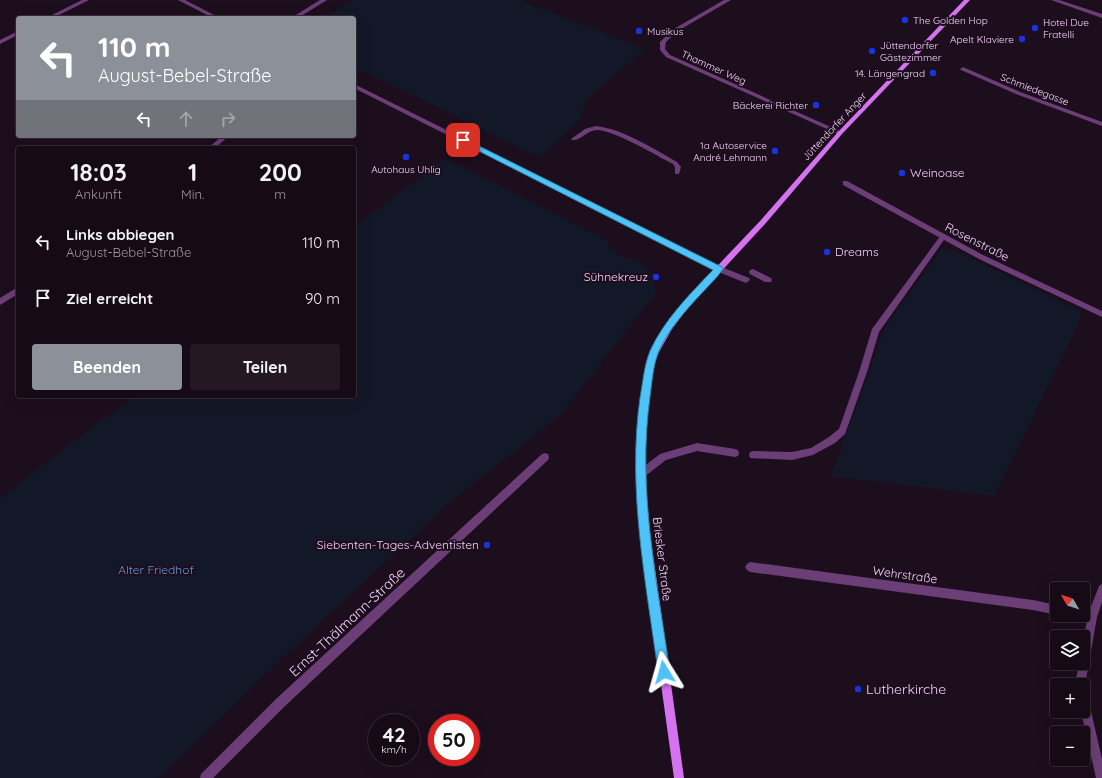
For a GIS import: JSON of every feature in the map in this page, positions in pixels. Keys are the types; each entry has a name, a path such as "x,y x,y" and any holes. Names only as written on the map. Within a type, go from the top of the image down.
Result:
{"main road":[{"name":"Jüttendorfer Anger","path":"719,269 763,222 840,133 967,0"},
{"name":"Briesker Straße","path":"679,778 644,525 640,456 644,408 650,365 655,351 670,326 688,302 719,269"}],"street":[{"path":"53,16 86,0"},
{"path":"181,0 213,16"},
{"path":"297,16 324,0"},
{"name":"Thammer Weg","path":"728,0 670,33 663,42 662,49 668,56 840,133"},
{"path":"1054,0 1102,16"},
{"path":"0,42 16,34"},
{"name":"Schmiedegasse","path":"963,69 1018,93 1102,124"},
{"path":"356,87 719,269 746,280"},
{"path":"574,139 585,131 597,128 612,131 675,163 678,167 677,172"},
{"path":"214,146 224,138"},
{"name":"Rosenstraße","path":"845,183 981,257 1102,314"},
{"path":"753,455 792,456 813,451 832,440 842,431 863,372 875,331 943,237"},
{"path":"753,272 768,280"},
{"path":"0,302 16,291"},
{"path":"641,474 664,457 697,447 735,453"},
{"name":"Ernst-Thälmann-Straße","path":"205,778 286,698 545,457"},
{"name":"Wehrstraße","path":"750,567 1050,609"},
{"path":"1090,611 1102,589"},
{"path":"1081,678 1086,622"},
{"path":"1088,718 1101,778"}],"green space":[{"path":"353,0 519,0 645,49 585,101 580,120 539,157 356,68 356,16 326,16"},
{"name":"Alter Friedhof","path":"445,158 608,241 609,248 625,258 637,260 652,274 656,293 560,415 450,502 258,681 159,778 0,778 0,498 131,398 356,398 356,225"},
{"path":"941,250 956,251 1082,312 1077,327 994,496 831,476 885,327"}],"place":[{"name":"The Golden Hop","path":"905,20"},
{"name":"Hotel Due Fratelli","path":"1035,28"},
{"name":"Musikus","path":"639,31"},
{"name":"Apelt Klaviere","path":"1022,39"},
{"name":"Jüttendorfer Gästezimmer","path":"872,51"},
{"name":"14. Längengrad","path":"933,73"},
{"name":"Bäckerei Richter","path":"816,105"},
{"name":"1a Autoservice André Lehmann","path":"775,151"},
{"name":"Autohaus Uhlig","path":"406,157"},
{"name":"Weinoase","path":"902,173"},
{"name":"Dreams","path":"827,252"},
{"name":"Sühnekreuz","path":"656,277"},
{"name":"Siebenten-Tages-Adventisten","path":"487,545"},
{"name":"Lutherkirche","path":"858,689"}],"route":[{"path":"463,140 719,269 688,302 670,326 655,351 650,365 644,408 640,456 644,525 664,672"}]}
